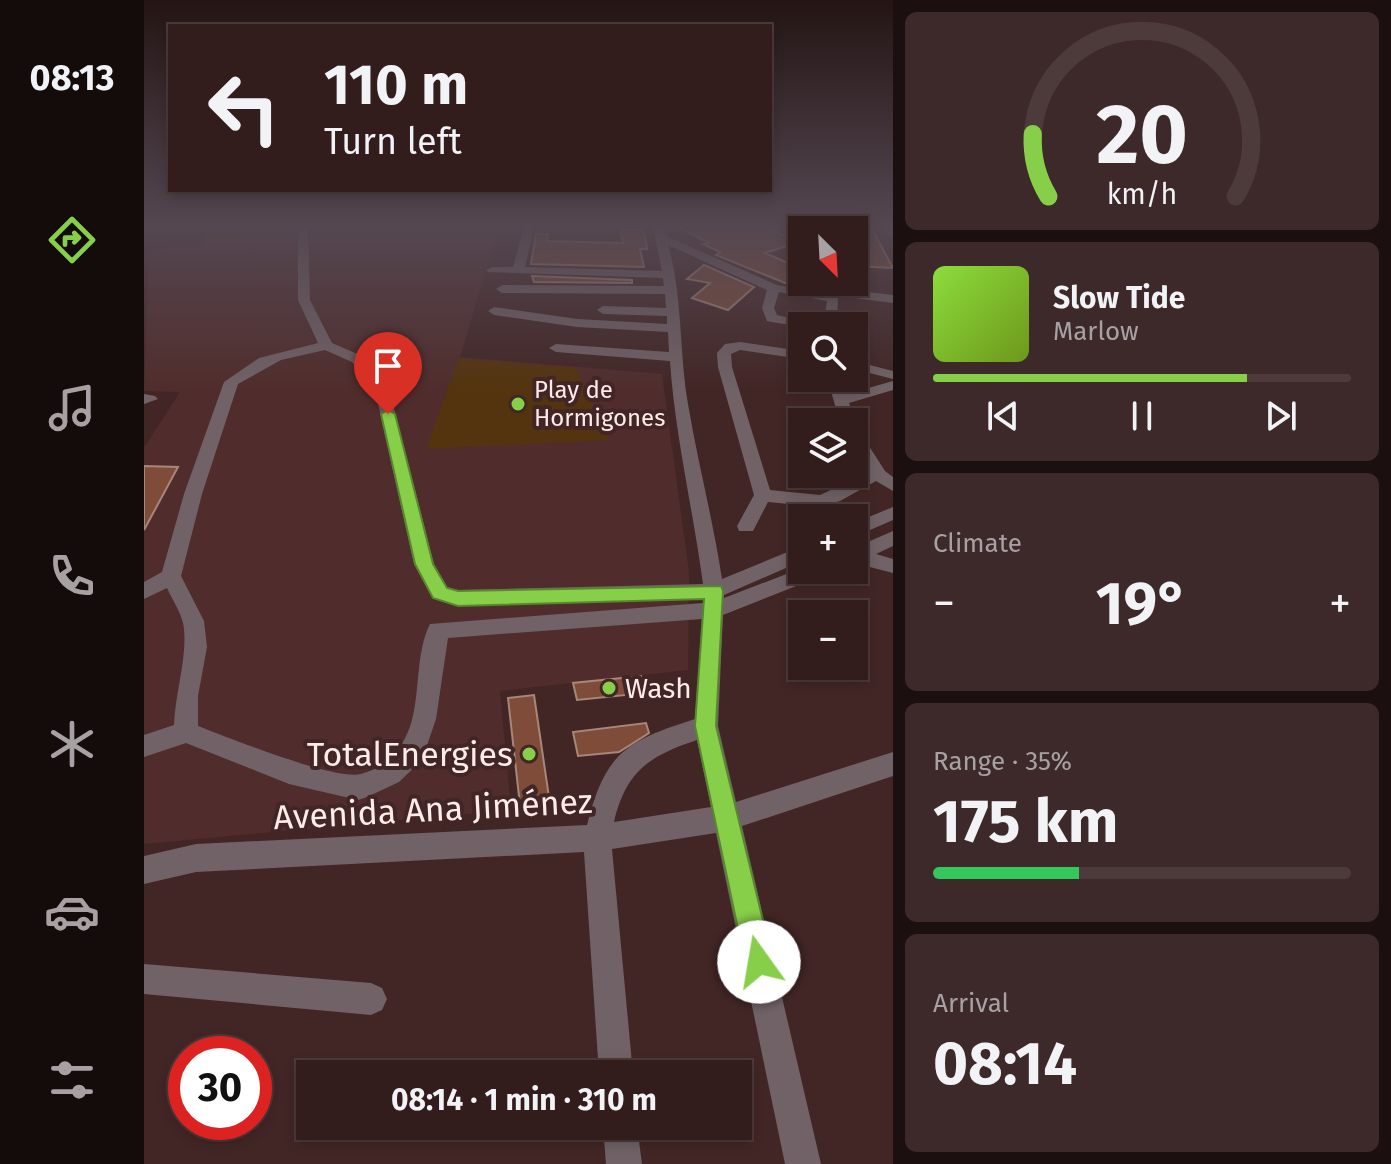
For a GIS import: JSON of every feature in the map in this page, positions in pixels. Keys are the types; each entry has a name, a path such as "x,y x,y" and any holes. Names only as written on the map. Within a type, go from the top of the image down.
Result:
{"street":[{"path":"304,281 304,300 326,346"},
{"path":"660,281 669,282"},
{"path":"760,281 774,288 788,288"},
{"path":"502,289 669,282"},
{"path":"669,282 674,357 714,600 706,726 803,1164"},
{"path":"774,288 768,308 772,318 788,321"},
{"path":"868,295 893,299"},
{"path":"603,310 673,320"},
{"path":"494,311 577,323 673,320"},
{"path":"144,746 186,732 289,772 358,788 390,774 413,752 424,719 438,630 440,593 424,564 382,389 357,359 326,346 286,351 243,372 231,382 193,494 171,576 193,621 196,647 186,696 186,732"},
{"path":"746,526 763,495 725,367 724,353 730,347 740,346 788,353"},
{"path":"556,348 674,357"},
{"path":"868,369 893,375"},
{"path":"842,400 893,385"},
{"path":"839,392 844,408"},
{"path":"868,455 886,480"},
{"path":"763,495 819,501 828,499 862,478 886,480"},
{"path":"868,524 893,513"},
{"path":"868,549 893,538"},
{"path":"868,559 893,566"},
{"path":"440,593 458,598 714,600 788,560"},
{"path":"144,591 171,576"},
{"path":"438,630 714,600 788,578"},
{"path":"615,1060 597,838 609,789 625,765 658,742 706,726"},
{"name":"Avenida Ana Jiménez","path":"144,870 196,858 597,838 727,818 893,764"},
{"path":"144,979 371,999"},
{"path":"621,1140 624,1164"}],"shaded area":[{"path":"148,281 483,281 460,357 662,374 689,572 688,670 500,691 511,810 144,844 144,448 180,392 144,391"},
{"name":"Play de Hormigones","path":"459,358 576,368 609,440 426,449"}],"building":[{"path":"632,281 632,283 534,282"},
{"path":"700,281 741,281 754,287 728,310 692,298 710,283"},
{"path":"144,466 178,467 144,530"},
{"name":"Wash","path":"641,676 646,693 577,700 573,683"},
{"name":"TotalEnergies","path":"534,695 551,811 521,814 508,698"},
{"path":"646,723 649,733 619,752 578,756 573,732"}],"place":[{"name":"Play de Hormigones","path":"518,404"},
{"name":"Wash","path":"609,688"},
{"name":"TotalEnergies","path":"529,754"}],"route":[{"path":"388,414 424,564 440,593 458,598 714,591 706,726 759,962"}]}
